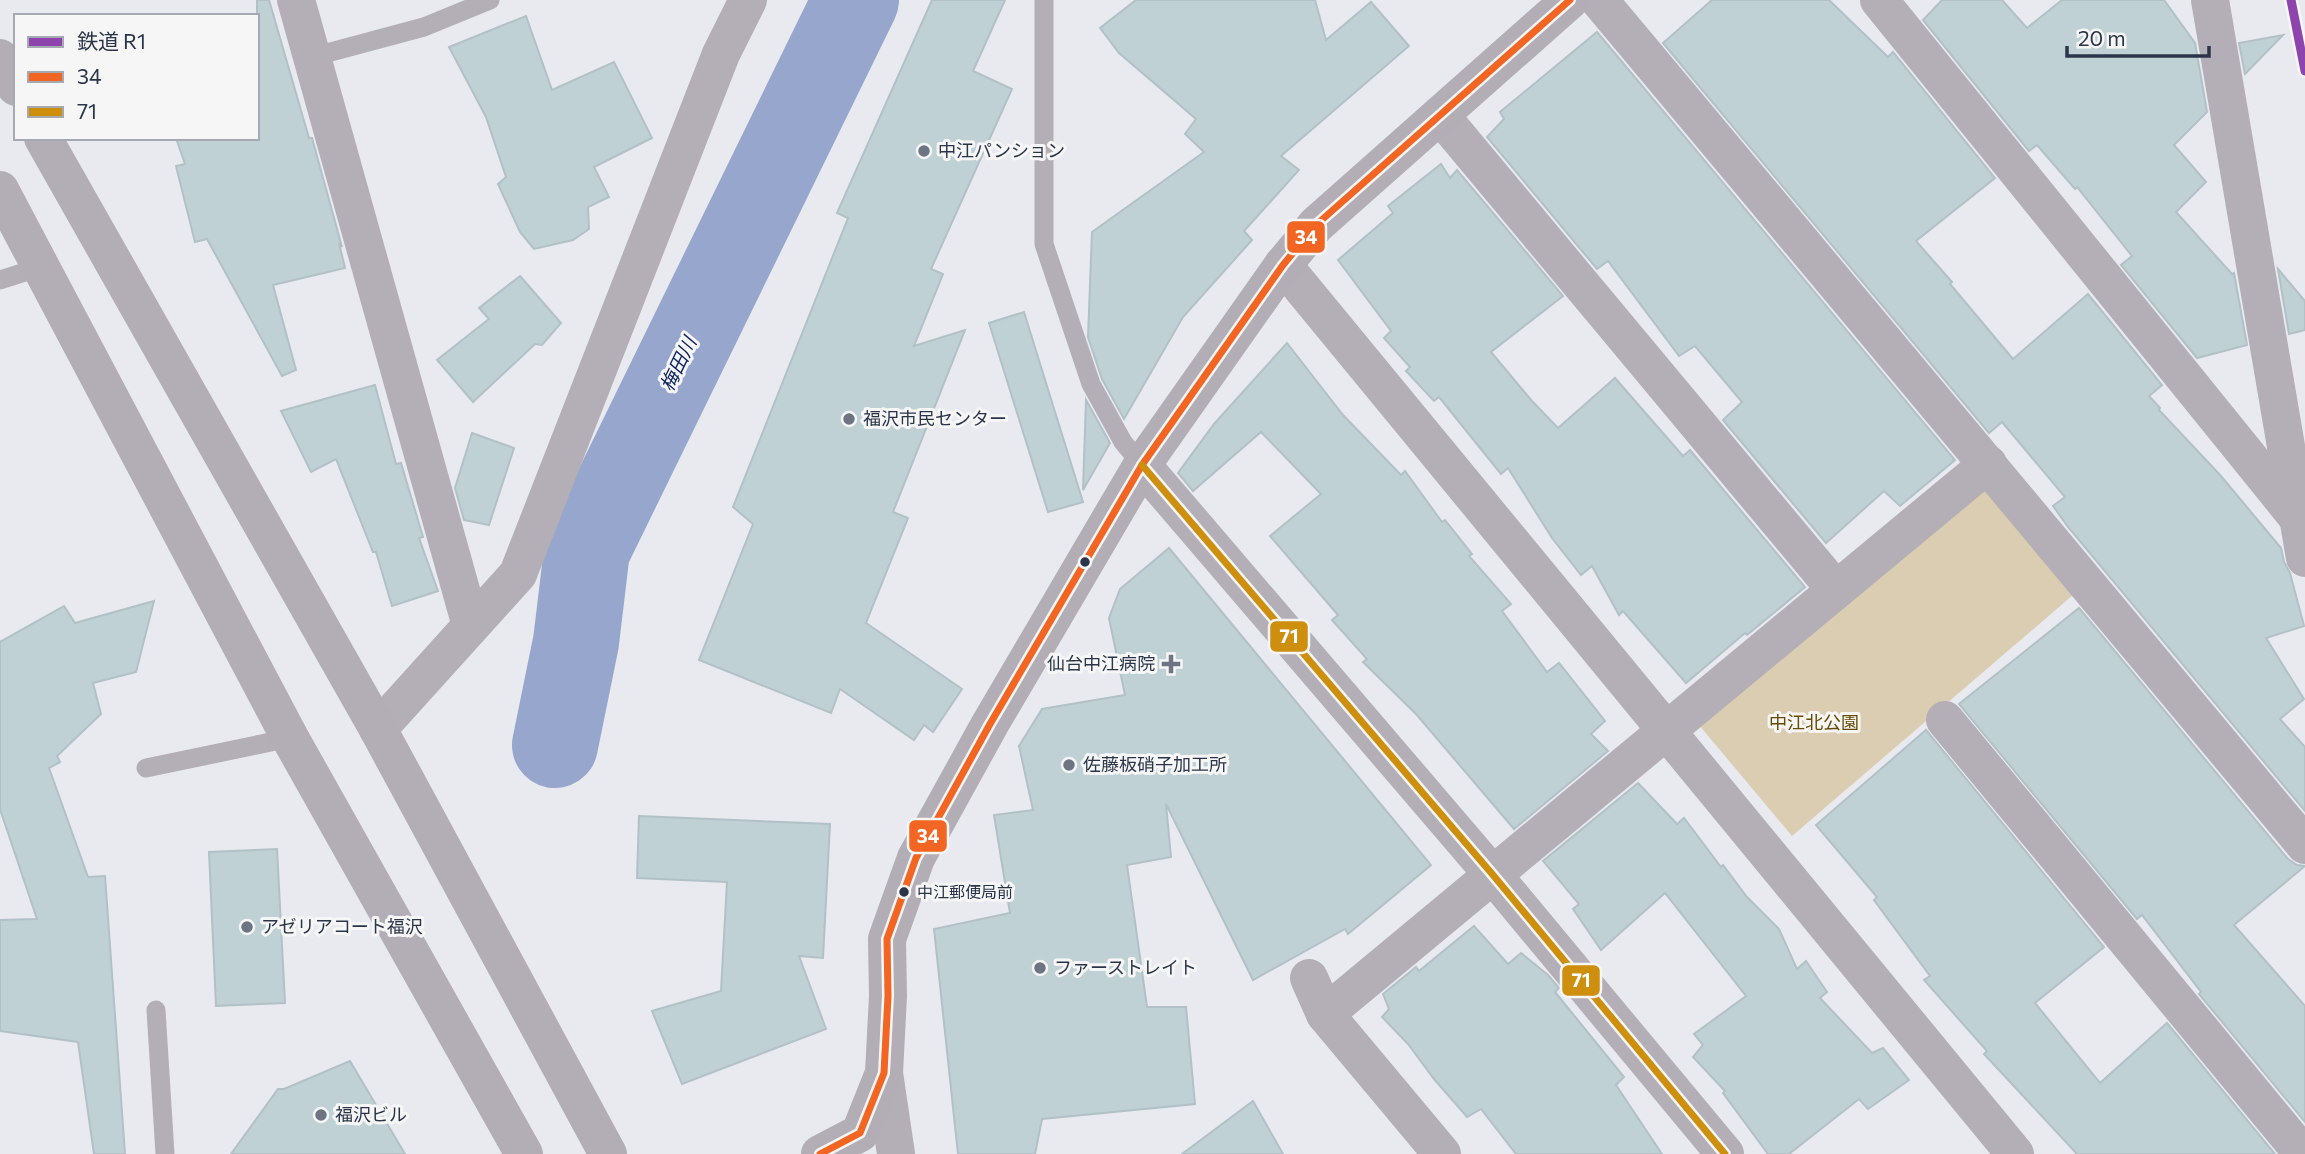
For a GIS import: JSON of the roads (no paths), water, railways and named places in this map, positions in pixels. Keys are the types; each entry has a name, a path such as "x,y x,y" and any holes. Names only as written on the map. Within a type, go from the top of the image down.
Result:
{"street":[{"path":"296,0 471,626"},
{"path":"378,729 518,574 721,54 748,0"},
{"path":"896,1154 884,1073 888,996 887,939 916,858 990,724 1142,465 1283,265 1316,225 1570,0"},
{"path":"1599,0 2305,845"},
{"path":"1879,0 2298,518"},
{"path":"2210,0 2305,558"},
{"path":"0,58 14,84"},
{"path":"1440,115 1836,590"},
{"path":"44,140 378,729 608,1154"},
{"path":"0,190 290,738 524,1154"},
{"path":"1283,265 2015,1154"},
{"path":"1325,1014 1988,464"},
{"path":"1142,465 1493,875 1725,1154"},
{"path":"1945,720 2303,1154"},
{"path":"1309,978 1325,1014 1442,1154"},
{"path":"820,1154 860,1133 884,1073"}],"lane":[{"path":"312,57 424,27 490,0"},
{"path":"1044,0 1044,244 1091,384 1123,442 1142,465"},
{"path":"0,281 41,267"},
{"path":"146,768 290,738"},
{"path":"156,1010 164,1154"}],"waterway":[{"name":"梅田川","path":"555,745 576,642 587,550 856,0"}],"rail line":[{"name":"R1","path":"2291,0 2305,71"}],"place":[{"name":"中江パンション","path":"924,151"},
{"name":"福沢市民センター","path":"849,419"},
{"name":"仙台中江病院","path":"1171,664"},
{"name":"佐藤板硝子加工所","path":"1069,765"},
{"name":"中江郵便局前","path":"904,892"},
{"name":"アゼリアコート福沢","path":"247,927"},
{"name":"ファーストレイト","path":"1040,968"},
{"name":"福沢ビル","path":"321,1115"}],"park label":[{"name":"中江北公園","path":"1814,723"}]}
